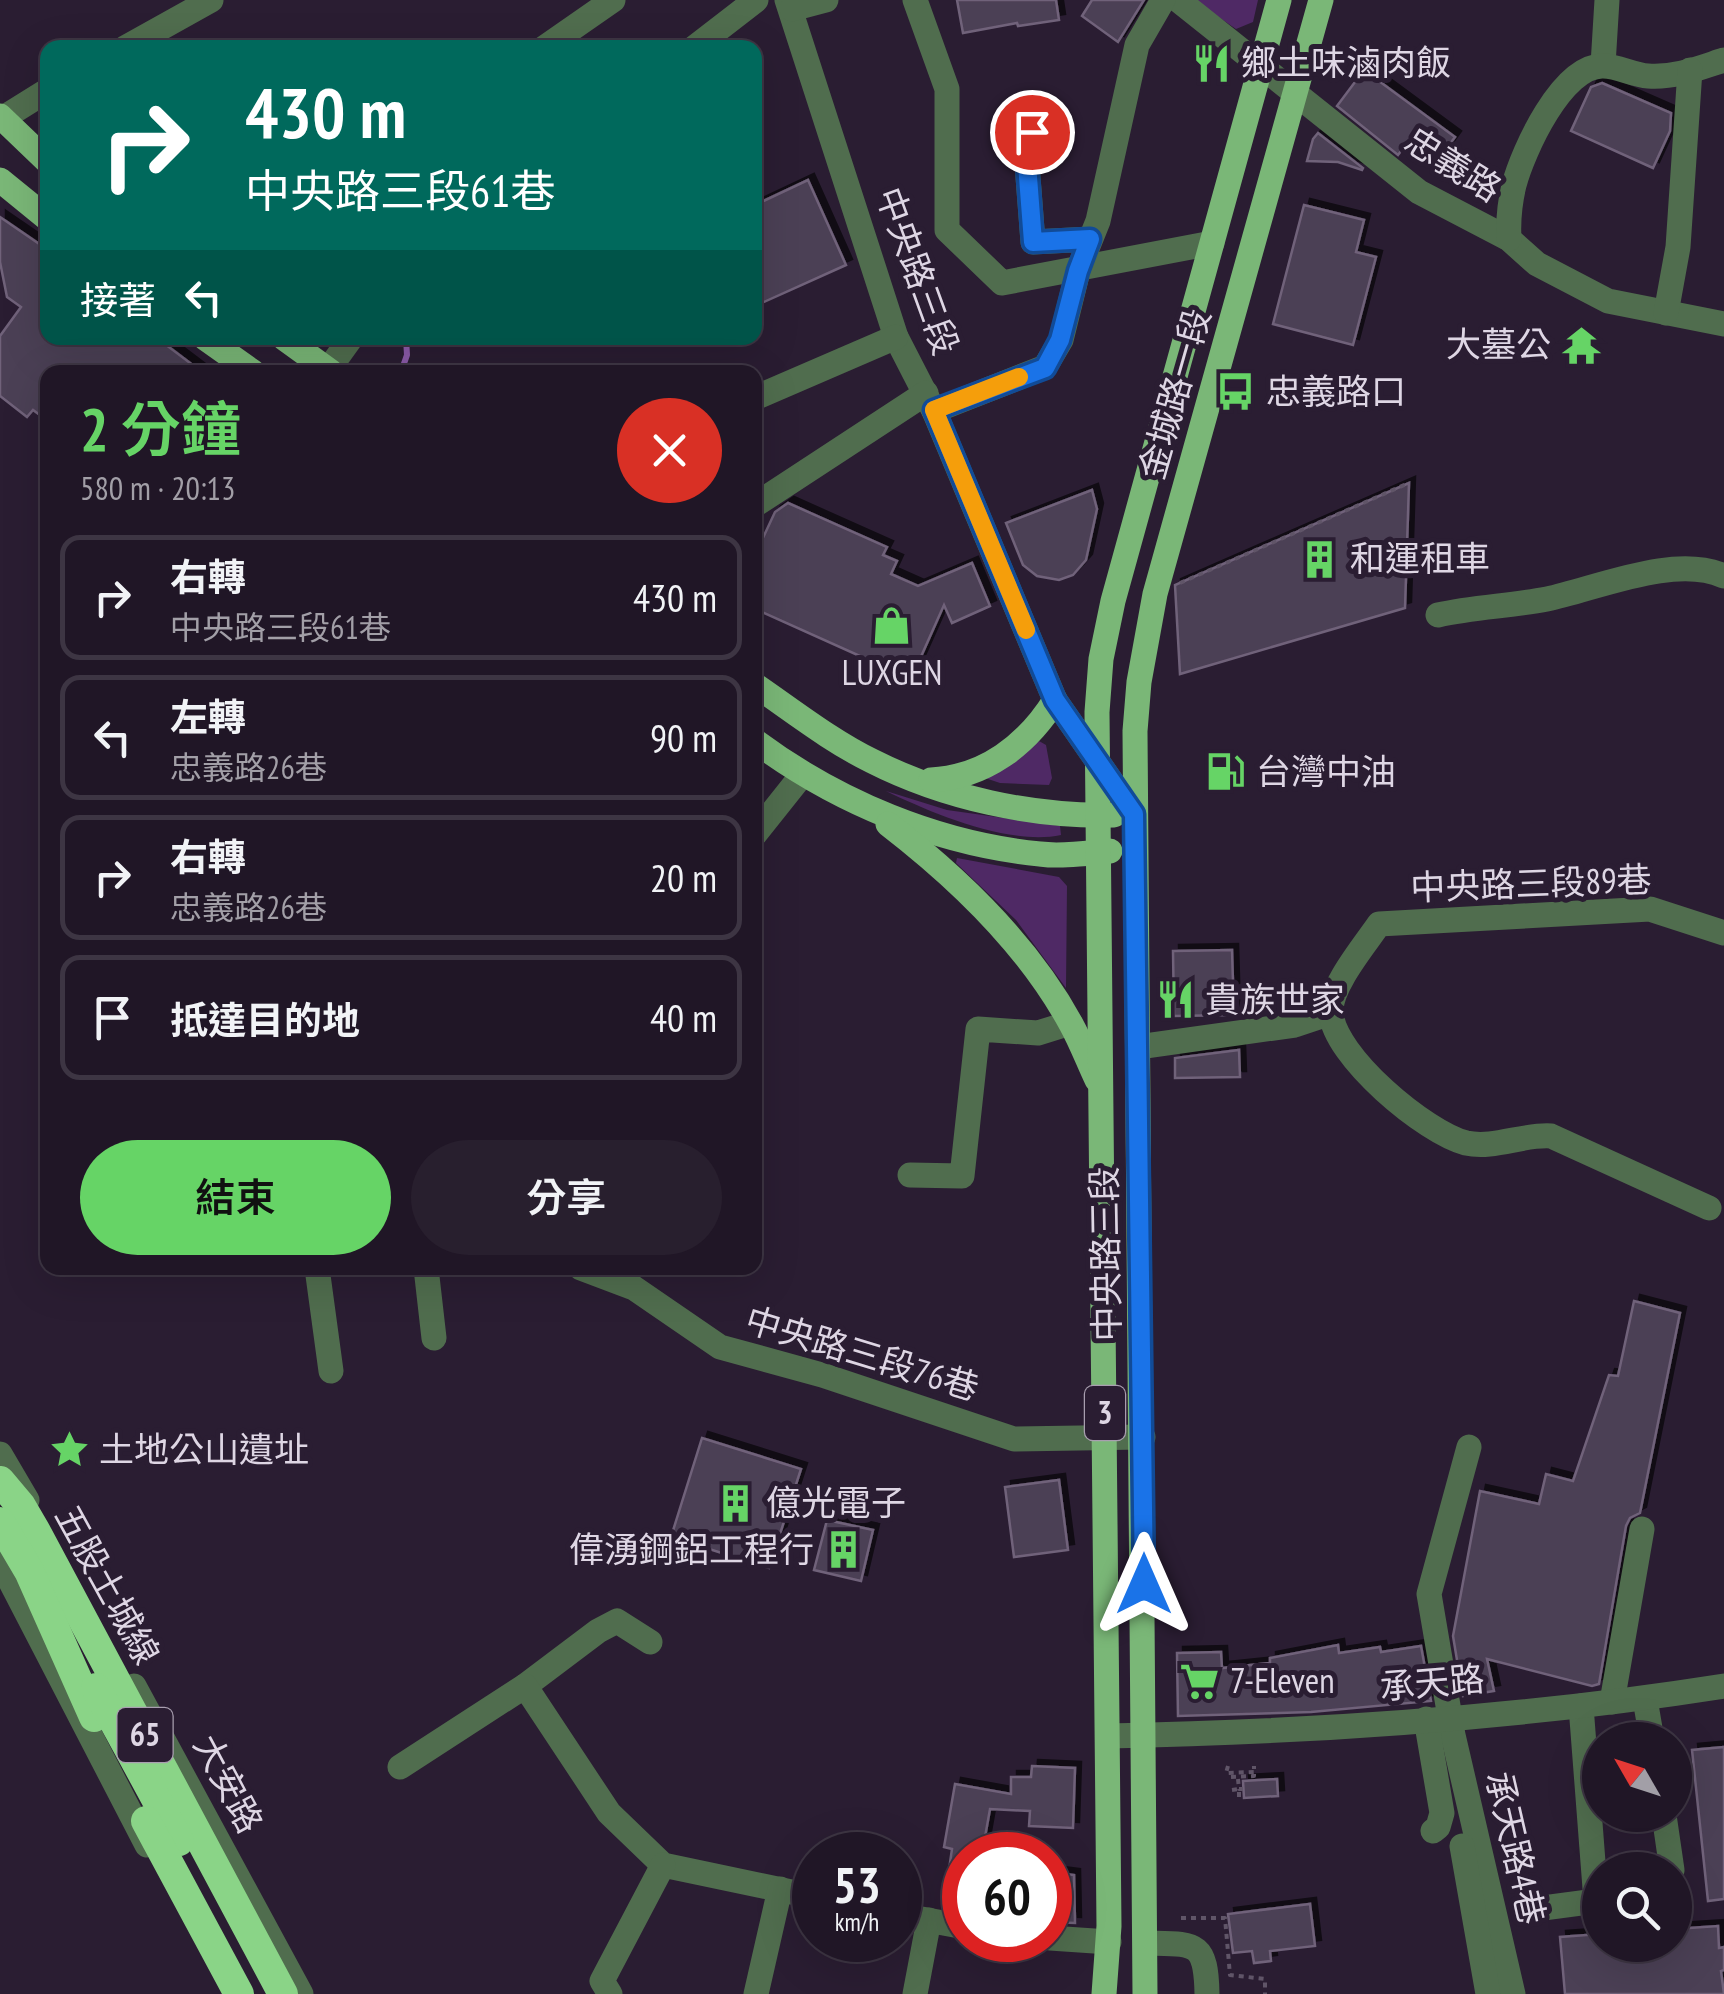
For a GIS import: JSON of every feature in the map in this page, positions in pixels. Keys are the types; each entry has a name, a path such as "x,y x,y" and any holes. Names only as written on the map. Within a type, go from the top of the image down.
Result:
{"highway":[{"name":"五股土城線","path":"0,1481 35,1530 282,1994"},
{"path":"0,1501 260,1994"},
{"name":"五股土城線","path":"0,1522 30,1571 121,1774 239,1994"}],"main road":[{"name":"金城路一段","path":"1098,764 1098,692 1105,630 1279,0"},
{"name":"金城路一段","path":"1134,814 1140,682 1156,594 1321,0"},
{"path":"1,118 40,155"},
{"path":"0,180 40,212"},
{"path":"214,345 240,365"},
{"path":"293,345 321,365"},
{"path":"762,690 873,762 921,780 1012,807 1051,814 1134,814"},
{"path":"921,780 955,779 1013,750 1039,726 1055,700"},
{"name":"3","path":"762,746 802,774 868,809 923,828 1042,854 1135,849"},
{"name":"中央路三段","path":"1098,764 1108,1736 1109,1942 1104,1994"},
{"name":"3","path":"868,809 934,860 986,912 1035,970 1070,1022 1102,1090"},
{"name":"中央路三段","path":"1134,814 1143,1437 1145,1994"},
{"path":"1109,1942 1146,1943"}],"street":[{"path":"139,40 211,0"},
{"path":"556,40 613,0"},
{"path":"704,40 756,0"},
{"path":"792,3 826,0"},
{"path":"915,0 947,88 947,230 1002,283 1212,243"},
{"path":"762,500 929,402 1045,368 1060,340 1078,271 1098,221 1137,45 1162,0"},
{"name":"忠義路","path":"1178,0 1420,192 1509,239 1537,264 1608,302 1724,324"},
{"path":"1604,66 1607,0"},
{"name":"中央路三段","path":"792,3 896,337 929,402 1055,700 1134,814"},
{"path":"1509,239 1514,185 1542,122 1563,88 1585,70 1604,66 1647,76 1673,76 1724,60"},
{"path":"1666,312 1678,247 1690,70"},
{"path":"1,118 40,95"},
{"path":"1032,132 1026,151 1033,242 1090,239"},
{"path":"762,395 896,337"},
{"path":"1438,615 1545,599 1669,569 1714,571 1724,576"},
{"path":"762,825 802,774"},
{"name":"中央路三段89巷","path":"1330,1012 1338,985 1379,924 1650,909 1724,932"},
{"path":"1138,1047 1294,1024 1330,1012 1347,1054 1372,1080 1436,1129 1464,1142 1484,1144 1534,1135 1551,1136 1710,1208"},
{"path":"910,1175 962,1176 978,1029 1038,1033 1070,1022"},
{"path":"318,1275 331,1371"},
{"path":"427,1275 434,1338"},
{"name":"中央路三段76巷","path":"600,1275 634,1288 720,1346 822,1375 1014,1439 1143,1437"},
{"path":"1433,1831 1442,1813 1429,1594 1469,1447"},
{"name":"大安路","path":"0,1454 169,1747 301,1994"},
{"path":"1612,1702 1642,1529"},
{"path":"0,1561 226,1994"},
{"path":"400,1766 617,1622 650,1642"},
{"path":"525,1686 610,1813 663,1866 792,1892"},
{"name":"承天路","path":"1108,1736 1274,1732 1580,1706 1724,1686"},
{"path":"1645,1699 1649,1722"},
{"path":"1580,1706 1594,1852"},
{"path":"1438,1718 1466,1832 1462,1847 1488,1994"},
{"name":"承天路4巷","path":"1438,1718 1476,1833 1513,1994"},
{"path":"1467,1872 1476,1833"},
{"path":"610,1994 602,1981 663,1866"},
{"path":"756,1994 780,1889"},
{"path":"1528,1910 1582,1902"},
{"path":"922,1919 942,1923"},
{"path":"915,1994 929,1920"},
{"path":"1072,1939 1109,1942"},
{"path":"1146,1943 1192,1944 1198,1949 1206,1966 1207,1994"}],"path":[{"path":"1156,594 1409,483"},
{"path":"1228,1766 1226,1774 1254,1769 1254,1776 1231,1777"},
{"path":"1238,1777 1239,1797"},
{"path":"1180,1918 1225,1918 1230,1975 1265,1979 1265,1994"}],"shaded area":[{"path":"1194,0 1258,0 1253,22 1236,29"},
{"path":"1039,741 1046,745 1052,778 1049,785 1000,783 982,777"},
{"path":"886,791 947,810 1060,826 1061,835 995,832 925,809"},
{"path":"957,858 1059,877 1067,886 1066,988 1016,920 956,863"}],"building":[{"path":"957,0 1056,0 1059,20 963,33"},
{"path":"1092,0 1144,0 1118,42 1082,16"},
{"path":"1364,70 1455,137 1439,159 1411,138 1398,155 1337,106"},
{"path":"1602,83 1671,113 1670,131 1653,168 1571,131 1591,87"},
{"path":"1318,133 1362,170 1338,162 1307,161"},
{"path":"808,180 846,265 762,303 762,202"},
{"path":"1304,205 1364,220 1356,252 1376,257 1353,345 1273,324"},
{"path":"0,217 40,244 40,345 166,345 193,365 40,365 40,415 33,410 27,417 0,396 0,336 21,307 7,297 0,262"},
{"name":"和運租車","path":"1409,483 1405,608 1180,674 1175,585"},
{"path":"1092,490 1097,509 1086,560 1073,575 1059,580 1037,576 1023,565 1006,523"},
{"path":"788,503 887,547 883,555 897,561 891,574 918,586 972,563 990,606 952,623 944,605 911,679 762,612 762,540 775,512"},
{"path":"1232,950 1234,1015 1174,1016 1173,951"},
{"path":"1239,1050 1240,1077 1175,1078 1175,1058"},
{"path":"1634,1301 1680,1313 1640,1513 1630,1518 1626,1526 1599,1684 1592,1686 1487,1659 1494,1691 1463,1696 1453,1636 1480,1491 1539,1504 1546,1474 1573,1481 1609,1375 1618,1376"},
{"name":"億光電子","path":"702,1438 801,1469 769,1568 671,1537"},
{"path":"1059,1480 1068,1550 1014,1557 1005,1487"},
{"name":"偉湧鋼鋁工程行","path":"827,1520 873,1530 861,1581 814,1570"},
{"path":"1338,1645 1339,1653 1421,1646 1431,1701 1311,1712 1178,1716 1177,1653 1221,1652 1222,1668 1270,1663 1270,1658"},
{"path":"1724,1747 1724,1899 1708,1901 1692,1750"},
{"path":"1032,1766 1075,1768 1073,1828 1029,1826 1030,1811 990,1809 986,1832 947,1832 955,1784 1011,1794 1011,1777 1031,1777"},
{"path":"1277,1779 1278,1796 1244,1798 1243,1781"},
{"path":"1072,1875 1074,1875 1075,1923 1072,1923"},
{"path":"1310,1904 1315,1946 1270,1951 1271,1961 1254,1963 1252,1951 1233,1953 1228,1914"},
{"path":"1718,1926 1719,1948 1724,1947 1724,1994 1565,1994 1560,1937 1582,1935 1582,1962 1692,1962 1692,1928"}],"waterway":[{"path":"403,365 406,345"}],"slow traffic":[{"path":"1019,377 934,410 1026,630"}],"place":[{"name":"鄉土味滷肉飯","path":"1211,63"},
{"name":"大墓公","path":"1581,345"},
{"name":"忠義路口","path":"1236,392"},
{"name":"和運租車","path":"1320,559"},
{"name":"LUXGEN","path":"892,626"},
{"name":"台灣中油","path":"1226,772"},
{"name":"貴族世家","path":"1175,1000"},
{"name":"土地公山遺址","path":"69,1450"},
{"name":"億光電子","path":"736,1503"},
{"name":"偉湧鋼鋁工程行","path":"844,1550"},
{"name":"7-Eleven","path":"1200,1681"}],"route":[{"path":"1032,132 1026,151 1033,242 1090,239 1060,340 1045,368 934,410 1055,700 1134,814 1144,1584"}]}
